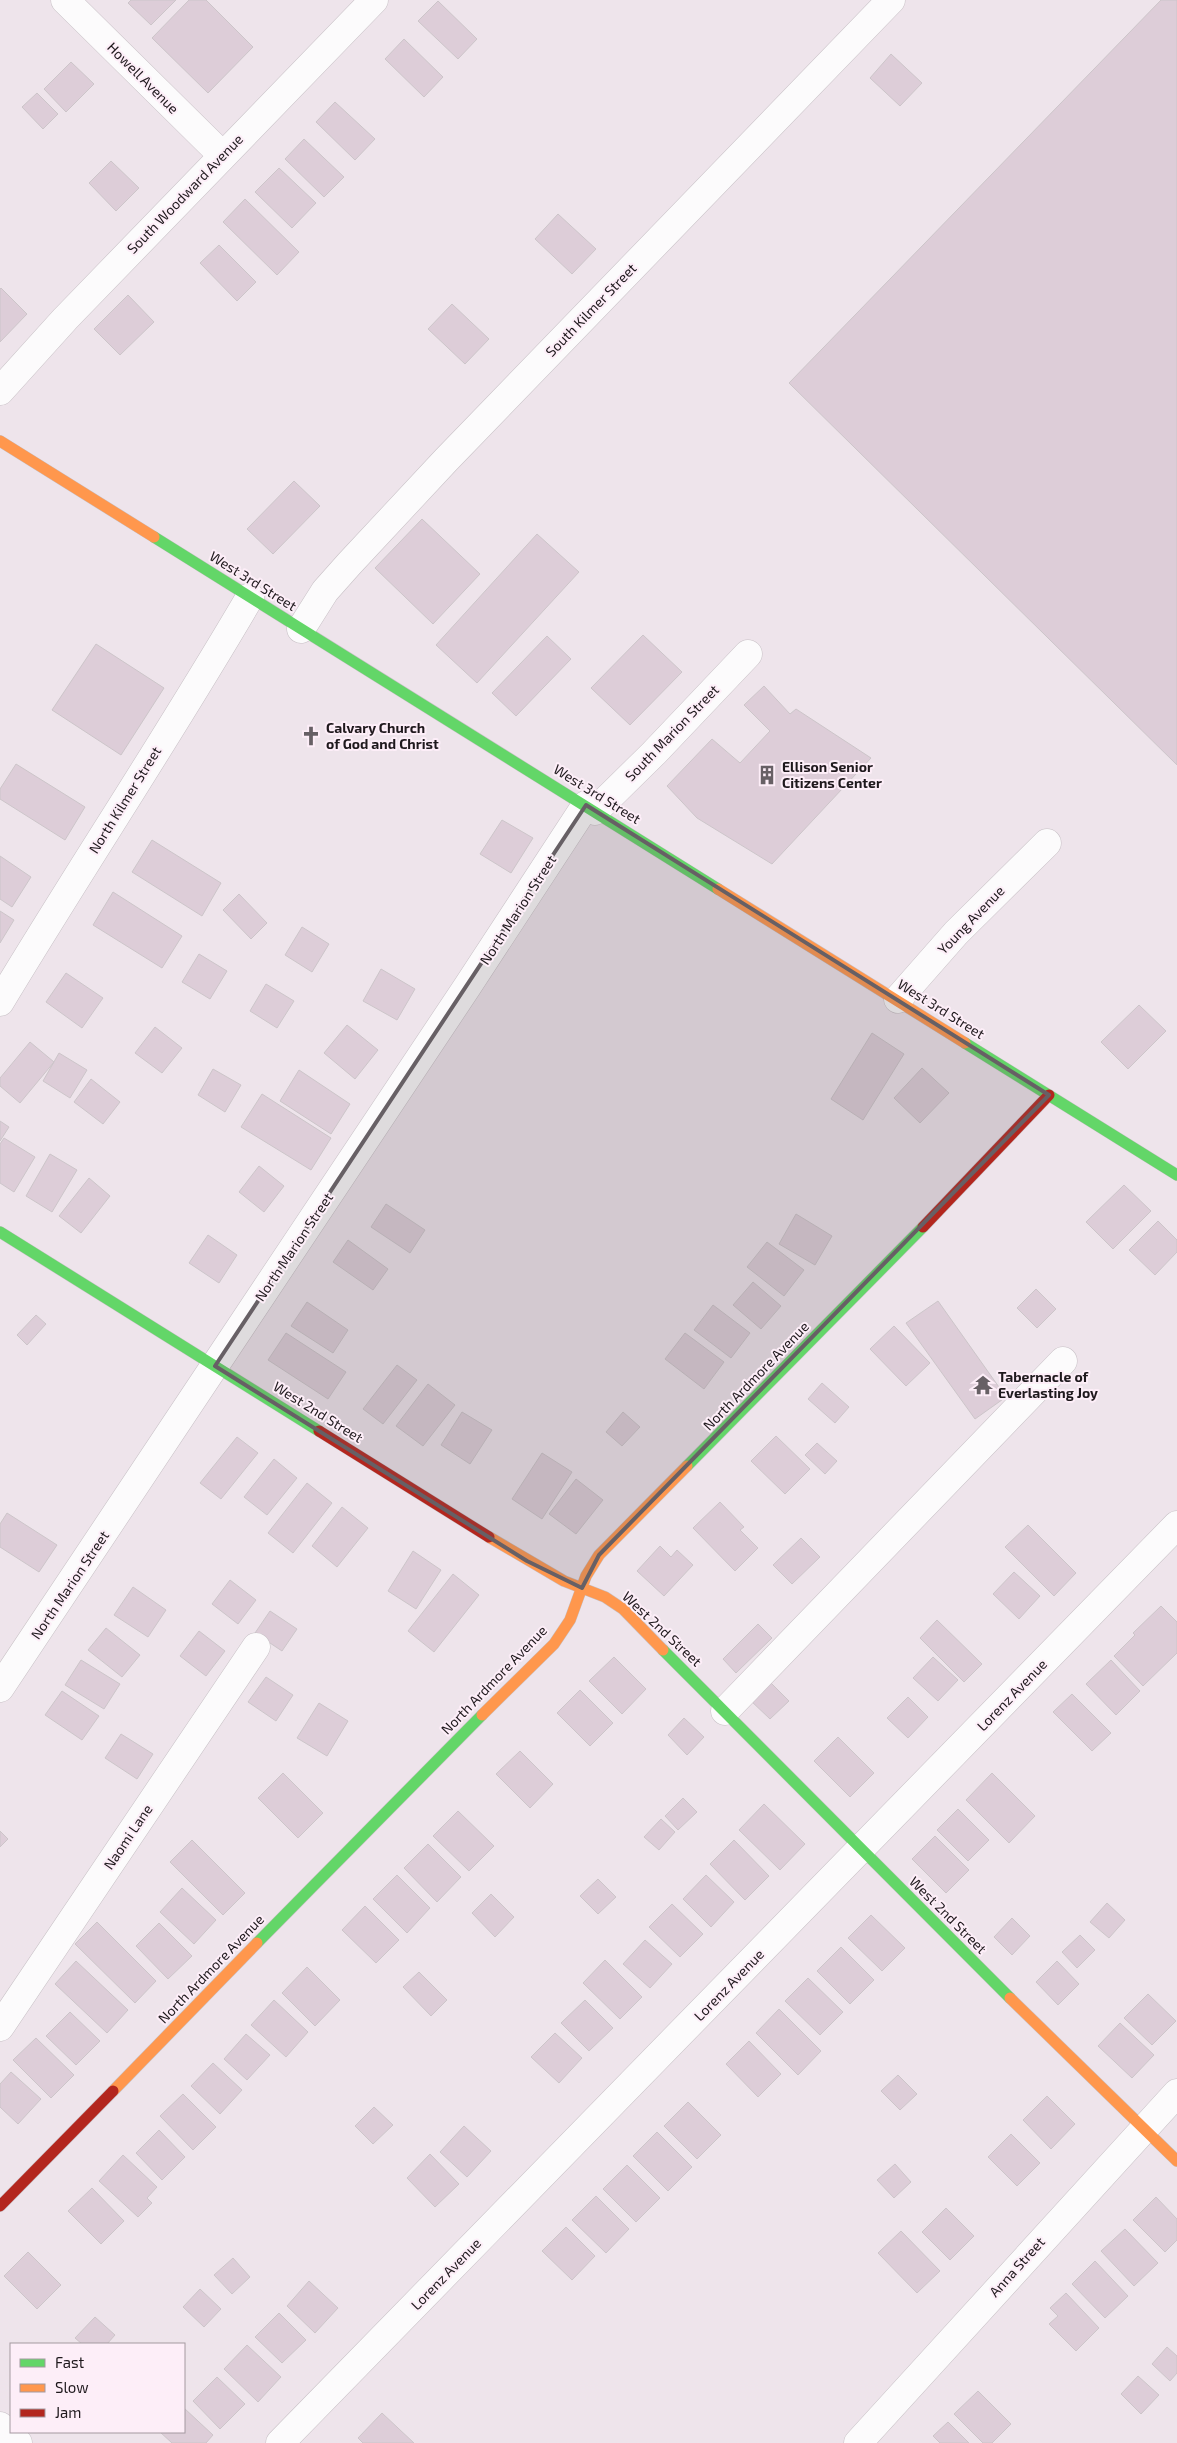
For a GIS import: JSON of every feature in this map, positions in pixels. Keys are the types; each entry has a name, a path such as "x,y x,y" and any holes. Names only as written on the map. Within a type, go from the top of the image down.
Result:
{"street":[{"name":"Howell Avenue","path":"65,0 222,156"},
{"name":"South Woodward Avenue","path":"0,391 65,319 374,0"},
{"name":"South Kilmer Street","path":"301,629 325,591 375,536 891,0"},
{"name":"West 3rd Street","path":"0,441 898,999 1177,1175"},
{"name":"North Kilmer Street","path":"0,1002 133,785 203,678 250,597"},
{"name":"South Marion Street","path":"590,808 654,753 748,654"},
{"name":"North Marion Street","path":"0,1688 467,988 590,808"},
{"name":"Young Avenue","path":"898,999 956,933 1047,843"},
{"name":"North Ardmore Avenue","path":"0,2206 440,1756 554,1644 570,1620 589,1571 599,1555 884,1267 1049,1095"},
{"name":"West 2nd Street","path":"0,1232 527,1561 605,1598 623,1609 1002,1990 1177,2161"},
{"path":"725,1711 1063,1361"},
{"name":"Lorenz Avenue","path":"280,2443 1177,1525"},
{"name":"Naomi Lane","path":"0,2027 256,1647"},
{"name":"Anna Street","path":"858,2443 1177,2093"},
{"path":"0,2426 18,2443"}],"highlighted area":[{"path":"586,805 1049,1095 599,1555 582,1588 527,1561 215,1366"}],"building":[{"path":"131,0 176,0 151,25 128,3"},
{"path":"189,0 206,0 253,47 208,93 152,38"},
{"path":"1161,0 1177,0 1177,765 789,383"},
{"path":"438,1 477,39 458,59 418,21"},
{"path":"404,39 443,77 424,97 385,59"},
{"path":"891,54 922,83 900,106 870,78"},
{"path":"71,62 94,84 66,112 44,89"},
{"path":"37,93 58,114 43,129 22,107"},
{"path":"335,102 375,139 355,160 316,122"},
{"path":"304,139 344,177 324,197 285,159"},
{"path":"111,161 139,188 116,211 89,183"},
{"path":"279,168 316,203 292,228 255,192"},
{"path":"245,199 299,252 277,275 223,222"},
{"path":"558,214 596,249 572,274 535,239"},
{"path":"219,245 256,282 237,301 200,263"},
{"path":"0,289 27,314 0,342"},
{"path":"128,295 154,322 120,355 94,329"},
{"path":"452,304 489,339 465,364 428,329"},
{"path":"294,481 320,506 273,554 247,529"},
{"path":"422,519 480,574 433,624 375,568"},
{"path":"537,534 579,572 477,683 436,645"},
{"path":"643,635 682,672 630,725 591,688"},
{"path":"547,636 571,659 516,716 492,693"},
{"path":"96,644 164,688 121,755 52,710"},
{"name":"Ellison Senior Citizens Center","path":"764,686 790,714 796,709 871,758 772,864 697,818 667,786 712,739 740,763 770,731 744,705"},
{"path":"16,764 85,807 65,840 0,799 0,789"},
{"path":"502,820 533,838 511,873 480,854"},
{"path":"152,840 221,883 202,916 132,872"},
{"path":"0,856 31,877 12,907 0,899"},
{"path":"113,892 182,936 162,968 93,925"},
{"path":"239,894 267,923 251,939 223,910"},
{"path":"0,911 14,920 0,943"},
{"path":"302,927 329,944 312,972 285,955"},
{"path":"199,954 227,971 210,999 182,982"},
{"path":"381,969 415,989 397,1020 363,1001"},
{"path":"66,973 103,998 82,1028 46,1002"},
{"path":"266,984 294,1001 277,1028 250,1011"},
{"path":"1139,1005 1166,1031 1128,1069 1101,1042"},
{"path":"347,1025 378,1050 355,1079 324,1053"},
{"path":"155,1027 182,1048 162,1073 135,1053"},
{"path":"872,1033 904,1054 863,1120 831,1099"},
{"path":"30,1042 54,1062 20,1103 0,1086 0,1078"},
{"path":"59,1053 87,1070 70,1098 43,1081"},
{"path":"922,1068 949,1093 920,1123 894,1098"},
{"path":"213,1069 241,1085 225,1112 198,1095"},
{"path":"299,1070 350,1104 331,1134 280,1101"},
{"path":"91,1079 120,1102 103,1124 74,1102"},
{"path":"262,1094 331,1138 311,1170 241,1127"},
{"path":"0,1121 9,1127 0,1141"},
{"path":"4,1138 35,1157 14,1192 0,1183 0,1144"},
{"path":"50,1154 77,1170 52,1212 26,1196"},
{"path":"259,1166 284,1186 264,1212 239,1192"},
{"path":"89,1178 110,1196 81,1233 59,1216"},
{"path":"1124,1185 1151,1211 1113,1249 1086,1222"},
{"path":"386,1204 425,1230 410,1253 371,1227"},
{"path":"796,1214 832,1236 815,1265 779,1244"},
{"path":"1158,1221 1177,1240 1177,1252 1155,1275 1129,1250"},
{"path":"208,1235 237,1255 219,1283 189,1263"},
{"path":"348,1240 388,1269 373,1290 333,1262"},
{"path":"767,1242 804,1270 784,1296 747,1267"},
{"path":"753,1282 781,1306 761,1329 733,1305"},
{"path":"1036,1289 1056,1309 1037,1328 1017,1308"},
{"path":"938,1301 1006,1397 975,1419 906,1323"},
{"path":"307,1302 348,1330 333,1353 291,1326"},
{"path":"713,1305 750,1333 731,1358 694,1330"},
{"path":"36,1315 46,1324 27,1345 17,1335"},
{"path":"894,1326 930,1363 906,1386 870,1349"},
{"path":"286,1333 346,1372 328,1399 268,1360"},
{"path":"685,1333 724,1362 704,1389 665,1359"},
{"path":"397,1365 417,1380 383,1424 363,1409"},
{"path":"822,1383 849,1407 835,1423 808,1399"},
{"path":"428,1384 455,1405 423,1446 396,1426"},
{"path":"462,1412 492,1430 470,1464 441,1445"},
{"path":"623,1412 640,1427 622,1446 606,1432"},
{"path":"776,1436 810,1469 785,1494 751,1461"},
{"path":"237,1437 258,1453 221,1499 200,1483"},
{"path":"817,1443 837,1461 825,1474 805,1455"},
{"path":"542,1453 572,1472 542,1519 512,1499"},
{"path":"274,1459 297,1478 267,1515 244,1497"},
{"path":"576,1479 603,1500 576,1534 549,1514"},
{"path":"307,1483 332,1503 293,1553 268,1533"},
{"path":"720,1502 744,1527 740,1530 758,1548 735,1571 693,1528"},
{"path":"342,1507 368,1528 337,1567 312,1546"},
{"path":"7,1513 57,1545 39,1572 0,1547 0,1524"},
{"path":"1028,1525 1076,1573 1054,1596 1005,1547"},
{"path":"801,1538 820,1557 792,1584 773,1565"},
{"path":"660,1546 671,1557 677,1550 693,1565 664,1596 637,1571"},
{"path":"413,1551 441,1570 416,1609 388,1591"},
{"path":"1014,1572 1040,1596 1019,1619 993,1594"},
{"path":"453,1574 479,1595 434,1652 408,1631"},
{"path":"230,1580 256,1600 238,1624 212,1604"},
{"path":"133,1587 166,1610 148,1637 114,1615"},
{"path":"1161,1606 1177,1622 1177,1653 1143,1686 1114,1656 1135,1635 1133,1633"},
{"path":"270,1611 297,1629 282,1651 255,1633"},
{"path":"937,1620 982,1664 964,1682 920,1638"},
{"path":"758,1624 772,1638 736,1673 723,1659"},
{"path":"106,1628 140,1655 122,1677 88,1650"},
{"path":"199,1631 225,1651 206,1676 180,1656"},
{"path":"614,1657 646,1689 622,1714 589,1681"},
{"path":"933,1657 958,1680 938,1701 913,1678"},
{"path":"81,1660 120,1684 104,1709 65,1685"},
{"path":"1111,1660 1140,1691 1116,1715 1086,1684"},
{"path":"266,1677 293,1695 276,1721 248,1702"},
{"path":"769,1681 789,1701 770,1719 750,1700"},
{"path":"580,1690 613,1723 590,1746 557,1713"},
{"path":"62,1691 99,1716 82,1740 45,1715"},
{"path":"1072,1694 1111,1733 1092,1751 1053,1712"},
{"path":"908,1697 928,1717 908,1738 887,1718"},
{"path":"319,1703 348,1721 327,1756 297,1738"},
{"path":"684,1718 704,1737 687,1755 668,1735"},
{"path":"121,1734 153,1754 137,1779 105,1758"},
{"path":"838,1737 874,1773 850,1797 814,1761"},
{"path":"520,1751 553,1784 530,1808 496,1774"},
{"path":"283,1773 323,1813 298,1838 258,1798"},
{"path":"992,1773 1035,1816 1009,1843 966,1800"},
{"path":"683,1798 697,1812 678,1830 665,1816"},
{"path":"764,1804 805,1844 780,1870 739,1830"},
{"path":"958,1809 989,1840 968,1861 937,1830"},
{"path":"458,1811 494,1846 469,1871 433,1836"},
{"path":"661,1819 675,1832 659,1850 644,1837"},
{"path":"0,1831 8,1839 0,1847"},
{"path":"935,1836 969,1870 946,1893 912,1859"},
{"path":"192,1840 245,1893 223,1915 170,1862"},
{"path":"734,1840 769,1876 745,1900 710,1864"},
{"path":"428,1844 461,1877 437,1902 404,1868"},
{"path":"397,1875 430,1908 407,1933 373,1899"},
{"path":"706,1875 734,1902 711,1927 683,1899"},
{"path":"598,1879 616,1897 598,1914 580,1896"},
{"path":"182,1888 216,1920 194,1944 160,1912"},
{"path":"491,1894 514,1917 495,1937 472,1913"},
{"path":"1107,1903 1125,1920 1109,1938 1090,1922"},
{"path":"672,1904 703,1934 680,1957 649,1927"},
{"path":"365,1906 399,1940 376,1963 342,1930"},
{"path":"871,1915 905,1948 882,1971 848,1938"},
{"path":"1012,1918 1030,1936 1012,1955 994,1937"},
{"path":"97,1922 156,1981 135,2003 75,1944"},
{"path":"159,1923 192,1956 168,1979 136,1946"},
{"path":"1080,1935 1095,1950 1077,1968 1062,1952"},
{"path":"645,1940 672,1964 650,1988 623,1964"},
{"path":"841,1947 874,1980 850,2004 817,1971"},
{"path":"605,1960 642,1997 620,2019 583,1983"},
{"path":"76,1961 128,2010 107,2033 55,1984"},
{"path":"1057,1961 1079,1984 1058,2005 1036,1982"},
{"path":"307,1967 340,2000 315,2026 282,1993"},
{"path":"419,1972 447,2000 431,2016 403,1987"},
{"path":"808,1978 843,2012 820,2035 785,2001"},
{"path":"1148,1994 1176,2021 1152,2045 1124,2018"},
{"path":"274,2000 308,2032 286,2057 251,2025"},
{"path":"585,2000 613,2028 589,2051 561,2023"},
{"path":"779,2009 821,2051 798,2075 756,2033"},
{"path":"70,2012 100,2041 76,2065 46,2036"},
{"path":"1120,2023 1154,2055 1132,2078 1098,2046"},
{"path":"555,2033 582,2058 559,2083 531,2057"},
{"path":"246,2034 270,2055 247,2080 224,2059"},
{"path":"36,2038 74,2075 51,2098 13,2060"},
{"path":"749,2041 781,2074 758,2097 726,2064"},
{"path":"213,2063 242,2090 220,2114 191,2086"},
{"path":"11,2072 41,2099 18,2124 0,2107 0,2084"},
{"path":"898,2075 917,2094 900,2110 881,2091"},
{"path":"183,2094 216,2127 193,2150 160,2116"},
{"path":"1047,2096 1075,2124 1051,2149 1023,2120"},
{"path":"688,2102 721,2135 697,2159 664,2126"},
{"path":"374,2107 393,2125 373,2144 355,2126"},
{"path":"464,2126 491,2151 467,2177 440,2152"},
{"path":"159,2130 185,2157 162,2180 136,2153"},
{"path":"657,2132 692,2167 668,2191 633,2156"},
{"path":"1011,2134 1040,2163 1017,2186 988,2157"},
{"path":"430,2154 459,2184 435,2207 407,2178"},
{"path":"123,2155 157,2187 147,2198 152,2203 138,2217 99,2181"},
{"path":"895,2164 911,2182 894,2198 877,2180"},
{"path":"627,2165 660,2198 636,2222 603,2189"},
{"path":"92,2188 124,2221 101,2244 68,2211"},
{"path":"596,2196 629,2229 606,2253 572,2220"},
{"path":"1156,2197 1177,2219 1177,2240 1165,2252 1133,2220"},
{"path":"946,2208 974,2236 950,2260 922,2232"},
{"path":"566,2227 595,2256 572,2280 542,2251"},
{"path":"1125,2229 1158,2263 1134,2286 1101,2251"},
{"path":"901,2231 940,2271 917,2293 878,2253"},
{"path":"28,2252 61,2285 37,2309 4,2276"},
{"path":"233,2258 250,2277 232,2294 214,2275"},
{"path":"1095,2261 1128,2296 1105,2318 1072,2284"},
{"path":"309,2281 338,2308 315,2333 287,2306"},
{"path":"200,2289 221,2309 204,2327 183,2307"},
{"path":"1066,2293 1099,2328 1076,2351 1049,2324 1058,2316 1050,2308"},
{"path":"279,2313 306,2340 282,2363 255,2337"},
{"path":"95,2317 115,2335 108,2343 81,2343 75,2338"},
{"path":"247,2345 281,2377 258,2402 224,2369"},
{"path":"1167,2347 1177,2356 1177,2373 1170,2381 1152,2364"},
{"path":"1138,2376 1159,2395 1141,2414 1121,2394"},
{"path":"217,2377 245,2404 220,2429 193,2401"},
{"path":"978,2391 1011,2424 992,2443 983,2443 954,2414"},
{"path":"185,2409 213,2435 206,2443 172,2443 161,2433 185,2433"},
{"path":"382,2413 414,2443 363,2443 358,2438"},
{"path":"948,2422 969,2443 940,2443 933,2436"}],"traffic: fast":[{"path":"154,537 718,889"},
{"path":"965,1043 1177,1175"},
{"path":"687,1466 923,1227"},
{"path":"0,1232 319,1431"},
{"path":"663,1650 1010,1998"},
{"path":"257,1943 482,1715"}],"traffic: slow":[{"path":"0,441 154,537"},
{"path":"718,889 965,1043"},
{"path":"482,1715 554,1644 570,1620 586,1576 599,1555 687,1466"},
{"path":"489,1537 564,1581 605,1597 623,1609 663,1650"},
{"path":"113,2091 257,1943"},
{"path":"1010,1998 1177,2161"}],"traffic: jam":[{"path":"923,1227 1049,1095"},
{"path":"319,1431 489,1537"},
{"path":"0,2206 113,2091"}],"place":[{"name":"Calvary Church of God and Christ","path":"311,736"},
{"name":"Ellison Senior Citizens Center","path":"767,775"},
{"name":"Tabernacle of Everlasting Joy","path":"983,1385"}]}
